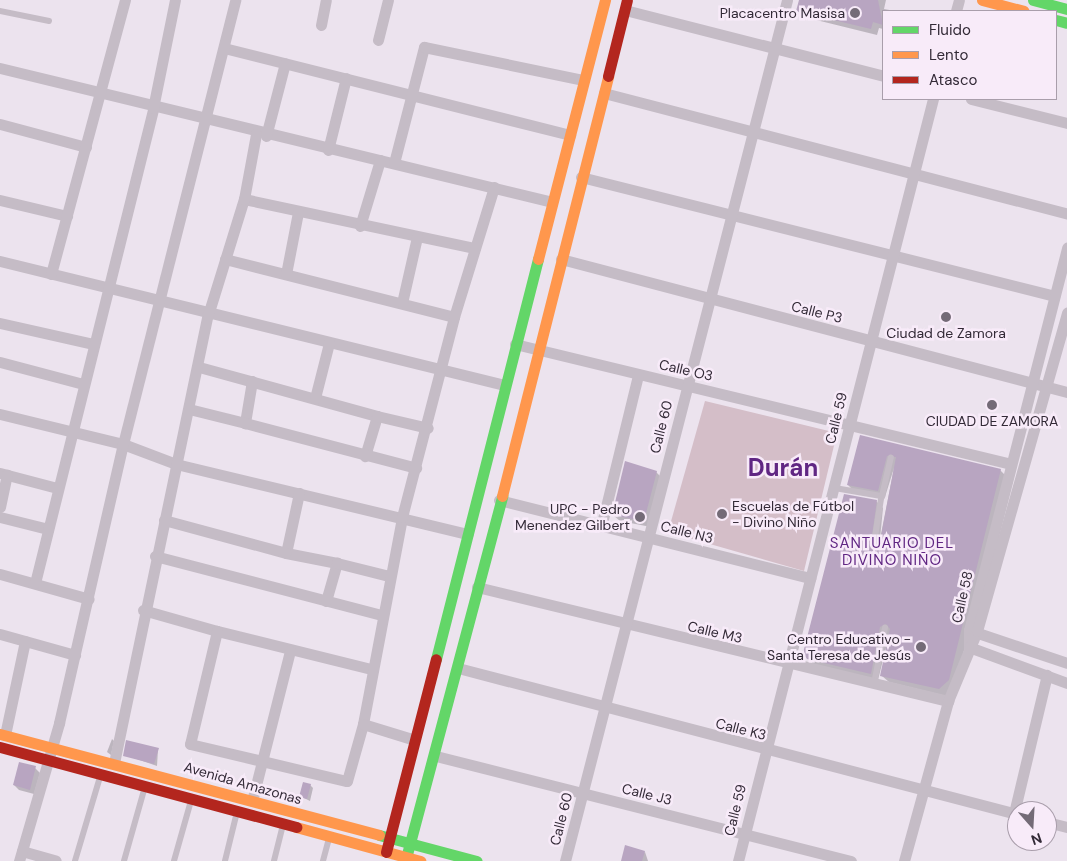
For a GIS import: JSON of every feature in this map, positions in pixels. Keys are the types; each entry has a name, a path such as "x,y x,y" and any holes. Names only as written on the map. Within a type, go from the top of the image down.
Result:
{"main road":[{"path":"385,857 515,344 605,0"},
{"path":"982,0 1020,10"},
{"path":"1033,0 1067,9"},
{"path":"405,859 436,756 499,500 626,5"},
{"name":"Avenida Amazonas","path":"2,735 477,861"},
{"name":"Avenida Amazonas","path":"0,747 330,836 385,857 420,861"}],"street":[{"path":"51,274 86,147 98,94 125,0"},
{"path":"35,583 70,432 153,108 175,0"},
{"path":"56,861 20,856 53,747 89,599 123,444 207,121 235,0"},
{"path":"321,25 326,0"},
{"path":"378,40 388,0"},
{"name":"Calle 60","path":"566,861 786,0"},
{"path":"626,5 773,48 882,76"},
{"path":"394,164 422,50 428,46 584,80"},
{"path":"224,48 570,135"},
{"path":"114,764 143,610 199,367 208,315 244,199 261,135 285,63"},
{"path":"0,68 261,135 380,160 552,202"},
{"path":"328,150 346,78"},
{"path":"604,93 751,133 1067,214"},
{"name":"Calle 59","path":"738,861 933,100"},
{"path":"975,100 1067,123"},
{"path":"0,124 86,147"},
{"path":"360,226 380,160"},
{"path":"581,177 1054,296"},
{"path":"216,631 190,744 347,781 363,724 381,615 402,517 428,428 440,369 454,316 494,187"},
{"path":"244,199 360,226 475,248"},
{"path":"0,200 67,216"},
{"path":"286,274 298,212"},
{"path":"402,303 418,237"},
{"name":"Calle 58","path":"970,647 1011,464 1067,247"},
{"path":"224,259 454,316"},
{"name":"Calle P3","path":"561,259 708,300 1067,392"},
{"path":"0,261 208,315 505,385"},
{"name":"Calle 58","path":"973,631 1067,312"},
{"path":"0,323 93,344"},
{"path":"315,398 329,343"},
{"name":"Calle O3","path":"515,344 638,375 850,422 1011,464"},
{"path":"0,362 83,384"},
{"path":"199,367 377,416 428,428"},
{"path":"601,527 638,375"},
{"path":"245,423 252,381"},
{"path":"188,409 416,468"},
{"path":"0,414 123,444 176,464 468,534"},
{"path":"365,456 377,416"},
{"path":"0,507 3,474 57,488"},
{"path":"286,553 299,493"},
{"name":"Calle N3","path":"499,500 810,578"},
{"path":"0,517 48,529"},
{"path":"164,520 286,553 389,576"},
{"path":"155,556 381,615"},
{"path":"326,601 337,563"},
{"path":"0,574 89,599"},
{"name":"Calle M3","path":"477,587 625,626 874,686 948,701"},
{"path":"143,610 216,631 371,669"},
{"path":"973,631 1067,664"},
{"path":"0,634 75,655"},
{"path":"2,735 26,642"},
{"path":"904,861 948,701 970,647 1067,684"},
{"path":"252,801 260,759 290,650"},
{"name":"Calle K3","path":"458,668 604,710 1007,812"},
{"path":"1018,801 1048,676"},
{"path":"363,724 415,740"},
{"name":"Calle J3","path":"436,756 851,861"}],"lane":[{"path":"0,11 49,21"},
{"path":"876,535 882,496 891,458"},
{"path":"835,488 882,496"},
{"path":"874,686 885,628"},
{"path":"75,861 101,774"},
{"path":"124,861 145,787"},
{"path":"174,861 191,799"},
{"path":"225,861 237,811"},
{"path":"274,861 283,824"},
{"path":"323,861 330,836"}],"shaded area":[{"path":"705,401 837,433 804,571 668,532"}],"building":[{"path":"799,0 878,0 882,25 873,22 871,29 796,11"},
{"name":"SANTUARIO DEL DIVINO NIÑO","path":"860,435 1001,469 949,680 939,689 880,676 890,629 886,624 880,627 871,674 807,659 803,653 844,494 877,500 872,536 876,540 881,536 896,457 887,456 878,491 847,485"},
{"path":"625,461 657,471 644,521 612,515"},
{"path":"126,740 159,748 154,764 123,756"},
{"path":"19,762 36,766 30,790 13,785"},
{"path":"303,782 311,784 307,799 299,797"},
{"path":"625,845 645,851 642,861 621,861"}],"traffic: fast":[{"path":"1033,0 1067,9"},
{"path":"1057,20 1067,23"},
{"path":"436,659 538,259"},
{"path":"406,858 502,496"},
{"path":"379,835 477,861"}],"traffic: slow":[{"path":"538,259 605,0"},
{"path":"982,0 1020,10"},
{"path":"502,496 608,76"},
{"path":"0,734 379,835"},
{"path":"296,827 420,861"}],"traffic: jam":[{"path":"608,76 627,0"},
{"path":"386,852 436,659"},
{"path":"0,747 296,827"}],"place":[{"name":"Placacentro Masisa","path":"855,13"},
{"name":"Ciudad de Zamora","path":"946,317"},
{"name":"CIUDAD DE ZAMORA","path":"992,405"},
{"name":"Escuelas de Fútbol - Divino Niño","path":"722,514"},
{"name":"UPC - Pedro Menendez Gilbert","path":"640,517"},
{"name":"Centro Educativo - Santa Teresa de Jesús","path":"921,647"}],"district":[{"name":"Durán","path":"783,468"},
{"name":"SANTUARIO DEL DIVINO NIÑO","path":"892,552"}]}
